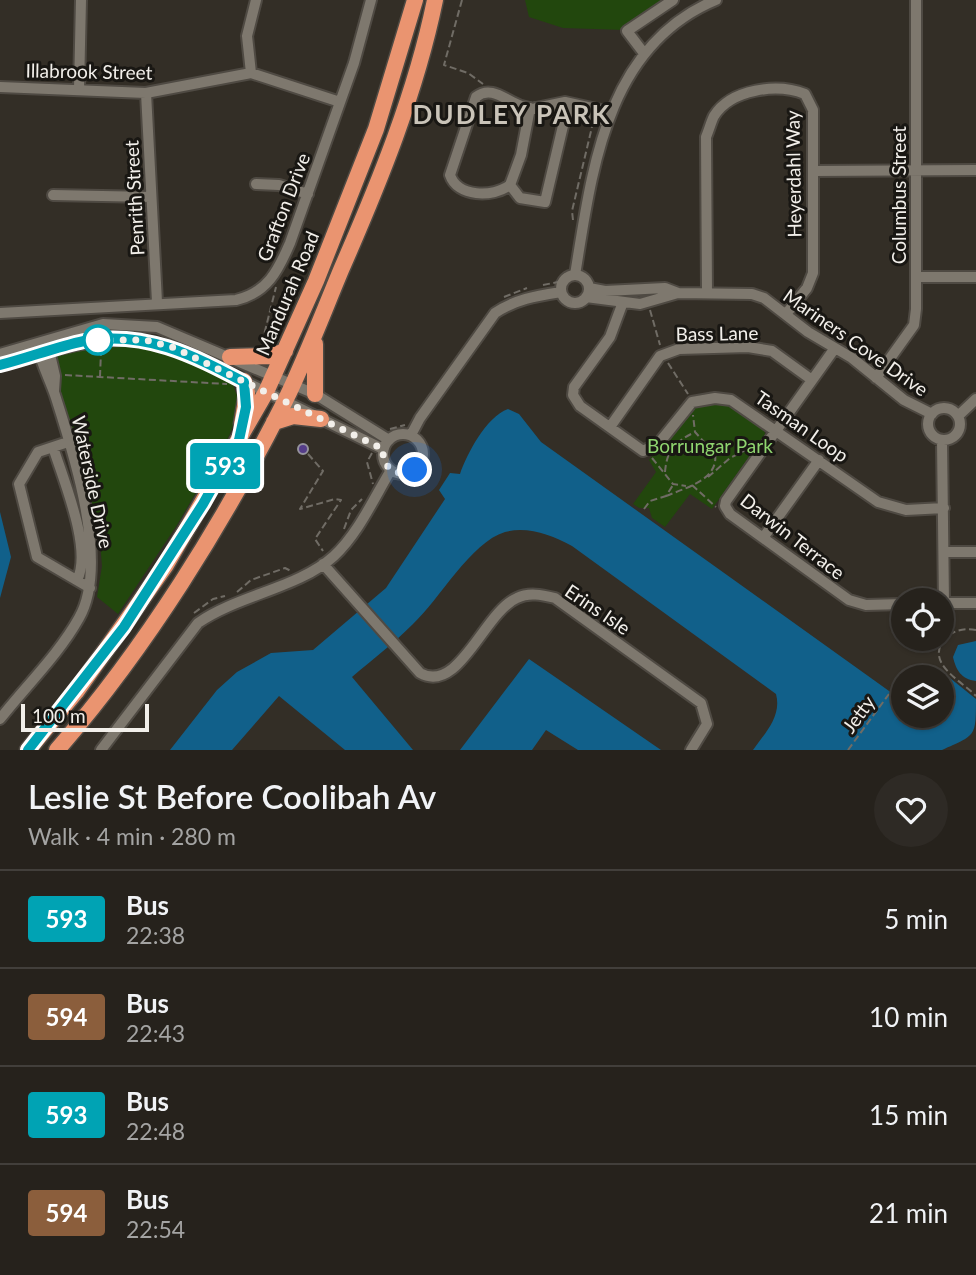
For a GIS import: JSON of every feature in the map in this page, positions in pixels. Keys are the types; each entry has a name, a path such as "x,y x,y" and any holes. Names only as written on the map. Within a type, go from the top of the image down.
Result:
{"highway":[{"name":"Mandurah Road","path":"28,750 124,627 191,524 269,385 316,281 376,128 415,0"},
{"path":"57,750 90,712 161,612 285,402 395,135 435,0"},
{"path":"315,394 316,331"},
{"path":"230,357 271,356 285,351"},
{"path":"239,384 246,407 239,440"},
{"path":"274,422 293,416 321,419"}],"street":[{"path":"79,89 81,0"},
{"path":"251,73 247,36 257,0"},
{"name":"Grafton Drive","path":"0,313 22,309 72,311 157,302 236,300 250,296 263,287 280,267 308,194 371,0"},
{"path":"643,52 627,31 673,0"},
{"path":"561,292 564,281 571,273 608,117 623,83 643,52 682,18 714,0"},
{"name":"Columbus Street","path":"876,378 914,325 916,0"},
{"name":"Illabrook Street","path":"0,87 146,93 251,73 340,102"},
{"name":"Heyerdahl Way","path":"707,293 706,137 715,115 728,103 756,91 794,90 804,94 813,110 813,273 807,288 786,314"},
{"path":"533,108 510,186 496,192 464,192 452,183 450,175 476,97 489,91 533,108 566,113 580,111 595,117 608,117"},
{"name":"Penrith Street","path":"146,93 157,302"},
{"path":"533,108 565,102 608,117"},
{"path":"510,186 520,198 545,202 566,113"},
{"path":"813,171 976,170"},
{"path":"256,184 279,185 308,194"},
{"path":"53,195 151,197"},
{"path":"561,292 571,302 579,302 587,292 583,277 571,273"},
{"path":"916,277 976,277"},
{"name":"Mariners Cove Drive","path":"587,292 665,288 678,293"},
{"path":"411,435 420,418 495,313 510,303 528,297 561,292"},
{"name":"Mariners Cove Drive","path":"587,292 623,302 648,303 678,293 752,294 835,348 904,400 932,414"},
{"path":"623,302 610,337 574,387 573,395 580,406 647,452"},
{"path":"0,365 92,326 140,325 171,331 230,357 269,385 285,402 321,419 387,439 395,435 411,435 422,447 420,464 407,474 391,470 385,464 387,439"},
{"path":"0,354 100,339 146,340 186,352 239,384 292,386 315,394 387,439"},
{"name":"Bass Lane","path":"610,427 664,354 679,349 748,347 772,351 811,380"},
{"name":"Waterside Drive","path":"0,719 67,636 80,616 90,588 91,539 54,391 55,376 43,348"},
{"name":"Darwin Terrace","path":"835,348 775,429 726,500 725,506 763,538 849,600 866,605 891,604"},
{"name":"Tasman Loop","path":"647,452 659,443 688,405 699,399 715,398 739,403 878,502 893,509 944,508"},
{"path":"958,416 976,399"},
{"path":"946,408 958,416 959,431 952,438 942,440 933,436 928,428 932,414 946,408"},
{"path":"942,440 944,588"},
{"path":"68,442 38,452 19,484 37,557 90,588"},
{"path":"53,447 81,548 83,570 78,580"},
{"path":"763,538 819,460"},
{"path":"101,750 198,623 218,610 324,559 347,542 391,470"},
{"path":"945,552 976,552"},
{"name":"Erins Isle","path":"324,559 363,609 420,673 430,679 442,677 457,665 500,610 516,598 537,594 555,598 701,703 708,724 691,750"},
{"path":"954,603 976,603"}],"path":[{"path":"462,0 444,65 468,73 483,85"},
{"path":"574,221 572,211 595,117"},
{"path":"502,298 519,289 558,282 571,273"},
{"path":"648,303 664,354 679,377"},
{"path":"99,346 100,378"},
{"path":"60,374 239,384"},
{"path":"387,439 409,420"},
{"path":"665,473 665,461 672,447 695,432 715,454 715,466 704,479"},
{"path":"644,509 650,501 704,479 758,442"},
{"path":"647,452 673,484 682,487 691,485"},
{"path":"308,454 323,471 300,509 335,499 341,500 315,540"},
{"path":"371,490 372,474"},
{"path":"666,496 673,484"},
{"path":"691,485 716,507 725,506"},
{"path":"344,532 351,510 366,496"},
{"path":"324,559 331,548"},
{"path":"954,633 962,629 976,630"},
{"path":"939,651 940,660 947,671 976,696"},
{"name":"Jetty","path":"848,750 889,694"}],"green space":[{"path":"525,0 669,0 625,30 563,28 529,17"},
{"path":"113,341 155,346 232,382 239,401 238,413 229,436 177,525 118,614 97,597 102,566 99,528 61,394 55,357 63,352"},
{"name":"Borrungar Park","path":"715,403 731,405 763,425 765,434 712,509 690,494 665,527 652,518 649,508 639,508 633,504 656,472 649,460 691,406"}],"water":[{"path":"508,409 519,414 541,442 891,692 891,728 954,728 954,681 976,699 972,733 942,750 753,750 775,717 776,694 572,546 548,535 514,530 492,538 480,547 423,614 352,677 413,750 345,750 279,696 232,750 170,750 217,690 237,672 271,653 313,650 386,588 445,499 439,490 450,473 460,474 472,447 500,413"},
{"path":"0,512 11,557 0,598"},
{"path":"976,641 976,681 960,673 953,657 958,645"},
{"path":"529,659 661,750 578,750 546,730 532,750 460,750"}],"building":[{"path":"303,444 307,445 307,453 303,454 299,453 298,449 299,445"}],"bus line":[{"name":"593","path":"0,365 86,341 112,338 146,340 186,352 213,365 244,382 247,393 239,440 166,565 76,692 28,750"}],"district":[{"name":"DUDLEY PARK","path":"512,114"}],"route":[{"path":"98,340 146,340 186,352 383,449 385,464 391,470 407,474 415,470"}]}
